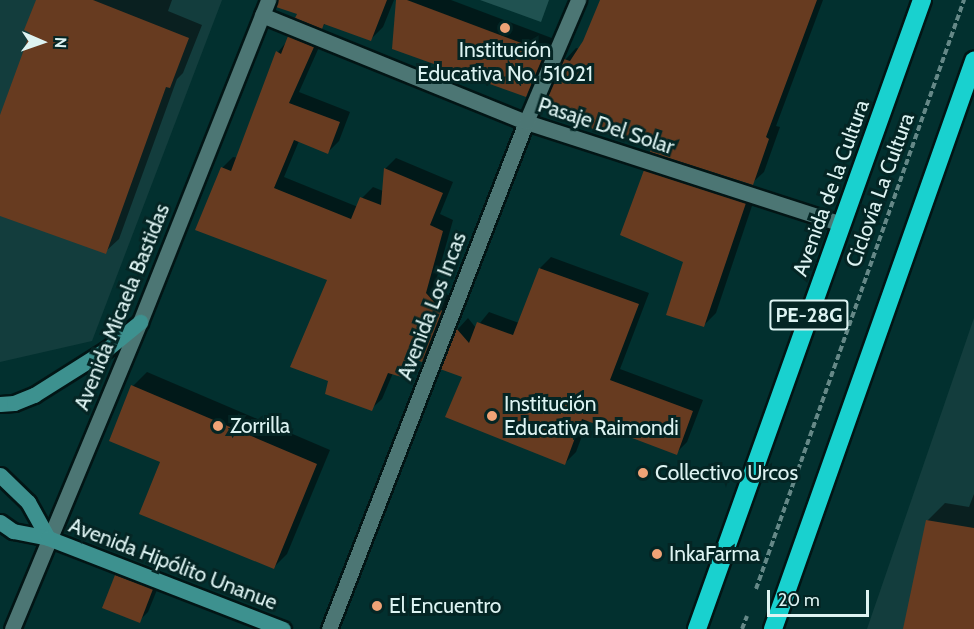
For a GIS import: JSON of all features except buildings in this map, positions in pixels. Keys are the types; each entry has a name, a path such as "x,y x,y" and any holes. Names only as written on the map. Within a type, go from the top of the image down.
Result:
{"highway":[{"name":"Avenida de la Cultura","path":"697,629 922,0"},
{"name":"PE-28G","path":"773,629 974,61"}],"street":[{"name":"Avenida Micaela Bastidas","path":"12,629 140,322 268,0"},
{"name":"Avenida Los Incas","path":"329,629 526,122 578,0"},
{"name":"Pasaje Del Solar","path":"262,15 526,122 842,224"},
{"path":"0,404 14,403 34,395 106,349 140,322"},
{"name":"Avenida Hipólito Unanue","path":"0,475 28,502 48,538"},
{"name":"Avenida Hipólito Unanue","path":"0,522 13,531 48,538 283,629"}],"path":[{"name":"Ciclovía La Cultura","path":"754,596 964,0"},
{"path":"742,629 750,607"}],"shaded area":[{"path":"0,0 222,0 92,341 0,362"},
{"path":"480,0 549,0 541,22"},
{"path":"974,318 974,629 867,629"}],"place":[{"name":"Institución Educativa No. 51021","path":"505,28"},
{"name":"Institución Educativa Raimondi","path":"492,416"},
{"name":"Zorrilla","path":"218,426"},
{"name":"Collectivo Urcos","path":"643,473"},
{"name":"InkaFarma","path":"657,554"},
{"name":"El Encuentro","path":"377,606"}]}
